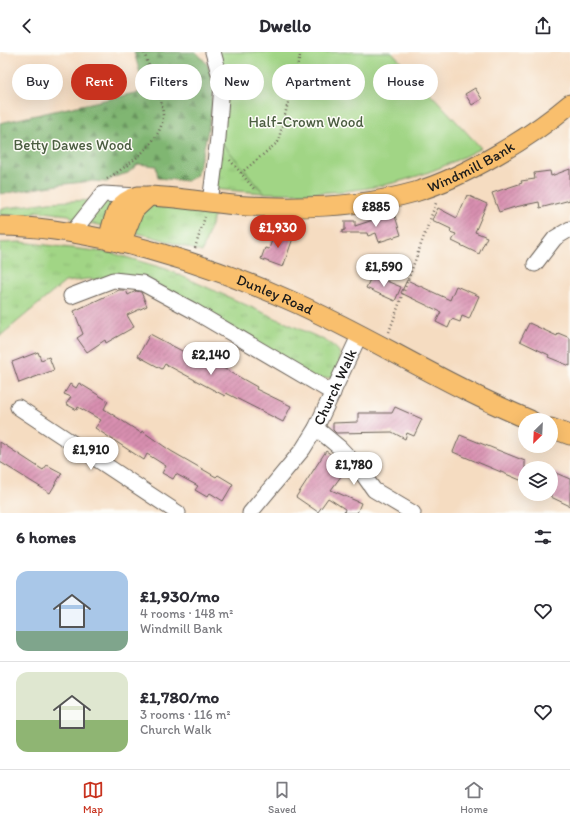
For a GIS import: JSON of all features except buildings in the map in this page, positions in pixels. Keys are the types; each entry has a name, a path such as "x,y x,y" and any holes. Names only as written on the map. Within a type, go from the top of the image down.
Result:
{"main road":[{"name":"Windmill Bank","path":"144,196 210,203 268,206 310,206 366,202 415,192 443,182 537,130 570,104"},
{"path":"114,241 144,196"},
{"name":"Dunley Road","path":"0,226 21,226 72,232 114,241 190,262 289,300 360,334 469,393 518,415"},
{"path":"558,431 570,435"}],"street":[{"path":"210,203 217,146 222,84 218,65 213,52"},
{"path":"72,232 103,194 144,196"},
{"path":"535,264 555,238 570,229"},
{"path":"71,296 113,280 142,283 192,310 333,393"},
{"name":"Church Walk","path":"250,513 303,449 316,428 360,334"},
{"path":"18,407 178,513"},
{"path":"316,428 340,448 357,466 374,490 413,513"}],"path":[{"path":"101,183 129,165 152,141 160,129 162,117 159,97 144,52"},
{"path":"241,173 278,142 301,52"},
{"path":"217,146 268,206"},
{"path":"383,347 443,182"},
{"path":"190,262 210,203"}],"green space":[{"name":"Betty Dawes Wood","path":"134,52 196,52 208,66 210,72 210,100 212,100 212,105 207,136 196,176 187,181 158,178 156,166 138,164 128,173 114,177 107,182 92,181 65,184 0,194 0,123 104,100 127,100 127,95 135,93 135,100 202,100 202,64 137,64"},
{"name":"Half-Crown Wood","path":"213,52 392,52 403,64 373,64 373,100 436,100 481,148 432,171 377,186 321,193 264,193 218,138 216,100 264,100 264,64 214,64"},
{"path":"218,138 264,193 213,189"},
{"path":"95,200 215,213 202,252 150,236 75,220 69,215 36,211 30,216 0,215 0,209 49,202"},
{"path":"21,242 112,253 166,269 322,339 338,350 340,354 339,363 333,377 311,380 192,310 113,280 88,279 65,282 0,336 0,243"}]}
